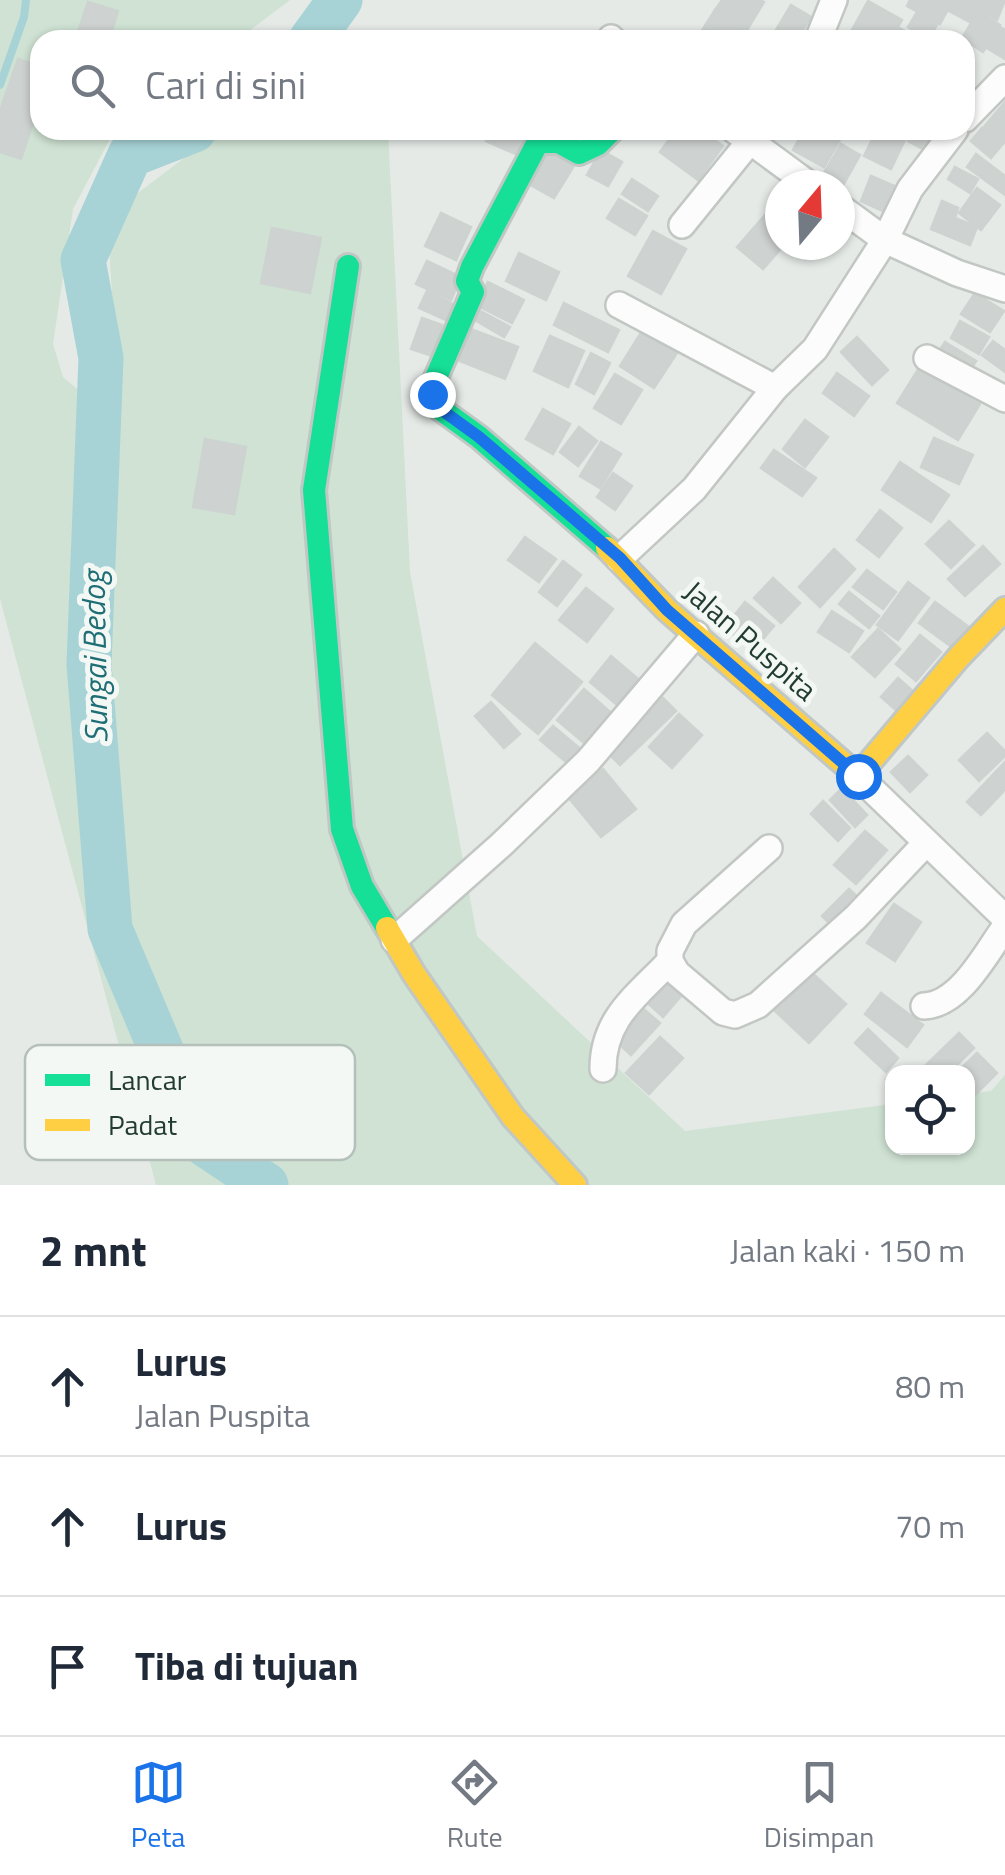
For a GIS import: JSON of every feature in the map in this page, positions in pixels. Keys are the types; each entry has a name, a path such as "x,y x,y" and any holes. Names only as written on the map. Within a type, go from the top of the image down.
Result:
{"street":[{"path":"822,30 834,0"},
{"path":"975,109 1005,78"},
{"name":"Jalan Puspita","path":"546,140 538,142 472,267 467,281 473,292 435,380 432,403 479,437 620,558 667,610 858,776"},
{"name":"Jalan Puspita","path":"552,140 584,154 591,153 603,140"},
{"path":"682,226 744,140"},
{"path":"755,140 792,170"},
{"path":"620,558 694,489 774,388 814,349 886,240 910,189 947,140"},
{"path":"855,218 886,240 1005,289"},
{"path":"348,266 314,490 342,828 362,886 394,940 513,1117 575,1185"},
{"path":"619,305 774,388"},
{"path":"927,358 1005,399"},
{"path":"1005,609 858,776 1005,918"},
{"path":"394,940 588,761 696,634"},
{"path":"768,848 684,924 670,951 670,961 694,990 723,1012 735,1015 748,1012 856,918 926,843"},
{"path":"924,1006 935,1006 963,984 1005,927"},
{"path":"602,1069 606,1036 613,1021 670,961"}],"green space":[{"path":"0,0 290,0 250,30 30,30 30,140 109,140 73,209 53,344 63,377 77,389 118,380 109,248 130,199 196,149 214,140 388,140 410,572 477,936 685,1131 885,1105 885,1155 975,1155 975,1093 991,1091 1005,1075 1005,1185 156,1185 149,1160 355,1160 355,1045 119,1045 0,599"}],"building":[{"path":"722,0 764,2 747,30 715,10"},
{"path":"910,0 953,0 940,24 907,6"},
{"path":"955,0 982,0 970,22 949,11"},
{"path":"984,0 1005,0 997,20 978,10"},
{"path":"868,1 902,20 898,27 903,30 852,30"},
{"path":"88,2 118,11 112,30 79,30"},
{"path":"791,5 811,17 803,30 776,30"},
{"path":"715,10 747,30 702,30"},
{"path":"917,12 937,25 934,30 908,27"},
{"path":"978,12 1000,25 983,52 975,47 975,30 967,30"},
{"path":"1000,27 1005,30 1005,59 987,48"},
{"path":"18,59 30,63 30,132 21,159 0,152 0,111"},
{"path":"1005,102 1005,142 1003,144 984,127"},
{"path":"982,128 1002,145 991,158 971,141"},
{"path":"486,140 527,140 520,156"},
{"path":"669,140 715,140 723,146 698,180 660,152"},
{"path":"798,140 840,140 824,167 793,150"},
{"path":"872,140 905,140 891,169 864,156"},
{"path":"909,140 940,140 932,154"},
{"path":"841,144 860,155 852,170 826,170"},
{"path":"552,146 577,161 554,198 529,184"},
{"path":"601,150 622,162 608,186 587,175"},
{"path":"976,154 1005,176 1005,195 967,167"},
{"path":"955,167 978,179 970,193 948,179"},
{"path":"871,176 906,191 894,216 861,201"},
{"path":"632,179 658,196 648,211 622,194"},
{"path":"977,188 1000,205 981,230 959,213"},
{"path":"619,199 647,216 635,235 607,218"},
{"path":"942,201 958,208 955,218 977,227 970,245 931,229"},
{"path":"441,213 471,227 456,260 425,246"},
{"path":"765,215 765,260 771,260 763,269 737,247"},
{"path":"272,228 321,238 310,293 261,283"},
{"path":"653,231 686,249 661,294 628,276"},
{"path":"519,253 559,272 546,300 506,281"},
{"path":"427,261 461,277 451,300 416,284"},
{"path":"488,282 524,300 512,323 476,305"},
{"path":"427,291 453,304 446,320 419,308"},
{"path":"975,293 1004,311 990,332 961,314"},
{"path":"564,303 619,330 608,352 554,325"},
{"path":"473,307 510,327 504,337 468,316"},
{"path":"422,318 442,325 432,356 411,349"},
{"path":"960,321 989,337 979,354 951,338"},
{"path":"468,328 518,347 505,379 455,359"},
{"path":"644,328 679,350 654,388 620,366"},
{"path":"550,336 584,351 568,387 534,371"},
{"path":"857,337 888,370 872,385 841,352"},
{"path":"993,341 1005,350 1005,372 982,355"},
{"path":"945,342 976,361 967,376 935,357"},
{"path":"591,353 610,363 594,394 576,384"},
{"path":"919,368 980,404 958,440 897,403"},
{"path":"837,373 869,396 854,416 823,393"},
{"path":"615,374 642,390 621,424 594,408"},
{"path":"543,409 570,424 553,454 526,439"},
{"path":"805,420 828,437 805,467 783,449"},
{"path":"579,427 597,441 578,466 560,452"},
{"path":"934,438 973,455 959,484 921,467"},
{"path":"205,439 246,447 234,514 193,507"},
{"path":"601,442 621,454 600,488 580,476"},
{"path":"774,450 816,478 802,496 761,468"},
{"path":"900,462 949,495 931,522 882,490"},
{"path":"613,473 632,486 615,510 597,497"},
{"path":"880,510 902,528 879,557 857,540"},
{"path":"949,521 974,545 951,568 926,544"},
{"path":"525,537 556,559 539,582 508,560"},
{"path":"983,546 1000,564 965,596 948,579"},
{"path":"834,549 855,569 820,607 799,587"},
{"path":"563,561 581,575 557,606 539,592"},
{"path":"867,570 896,592 883,609 853,587"},
{"path":"773,578 800,603 781,623 754,598"},
{"path":"908,582 929,598 898,640 877,625"},
{"path":"586,588 613,609 587,642 559,620"},
{"path":"849,592 879,616 869,628 839,604"},
{"path":"745,602 774,626 753,651 724,628"},
{"path":"935,602 973,630 957,651 919,623"},
{"path":"832,611 863,631 849,652 818,632"},
{"path":"878,629 900,649 875,677 852,657"},
{"path":"920,635 941,652 916,681 896,664"},
{"path":"535,643 582,682 538,734 492,695"},
{"path":"611,656 638,679 616,704 590,682"},
{"path":"898,678 915,693 898,712 881,697"},
{"path":"584,689 617,718 590,748 557,720"},
{"path":"663,698 676,711 620,765 608,753"},
{"path":"491,702 520,734 504,748 475,716"},
{"path":"679,714 702,735 672,768 649,747"},
{"path":"553,726 584,752 572,767 540,740"},
{"path":"987,733 1005,751 1005,756 979,781 959,760"},
{"path":"908,756 927,775 910,792 891,772"},
{"path":"1005,762 1005,789 1002,793 988,780"},
{"path":"603,769 636,809 601,837 568,797"},
{"path":"988,780 1002,793 981,815 967,802"},
{"path":"842,788 867,815 855,827 830,800"},
{"path":"823,801 850,828 838,841 811,814"},
{"path":"865,831 887,850 856,884 834,865"},
{"path":"849,889 863,902 836,930 822,916"},
{"path":"894,904 921,922 895,961 867,943"},
{"path":"666,969 688,988 663,1017 641,997"},
{"path":"812,973 846,1004 809,1043 775,1011"},
{"path":"881,993 923,1025 907,1047 865,1014"},
{"path":"640,1006 660,1023 631,1055 611,1037"},
{"path":"868,1029 898,1058 892,1065 885,1065 885,1071 855,1043"},
{"path":"959,1033 974,1048 957,1065 926,1065"},
{"path":"660,1037 683,1058 649,1094 626,1073"},
{"path":"977,1053 997,1073 975,1095 975,1065 964,1065"}],"waterway":[{"path":"0,85 24,17 26,0"},
{"name":"Sungai Bedog","path":"318,30 340,0"},
{"name":"Sungai Bedog","path":"159,1045 110,929 89,664 101,358 83,260 130,155 168,140"},
{"name":"Sungai Bedog","path":"229,1160 266,1185"}],"traffic: fast":[{"path":"602,140 579,153 559,142 538,142 472,267 467,281 473,292 435,380 432,403 479,437 607,548"},
{"path":"348,266 314,490 342,829 362,886 387,928"}],"traffic: slow":[{"path":"607,548 667,610 858,776 1005,609"},
{"path":"387,928 414,974 513,1117 575,1185"}],"route":[{"path":"432,394 432,403 442,413 479,437 620,558 667,610 858,776"}]}
